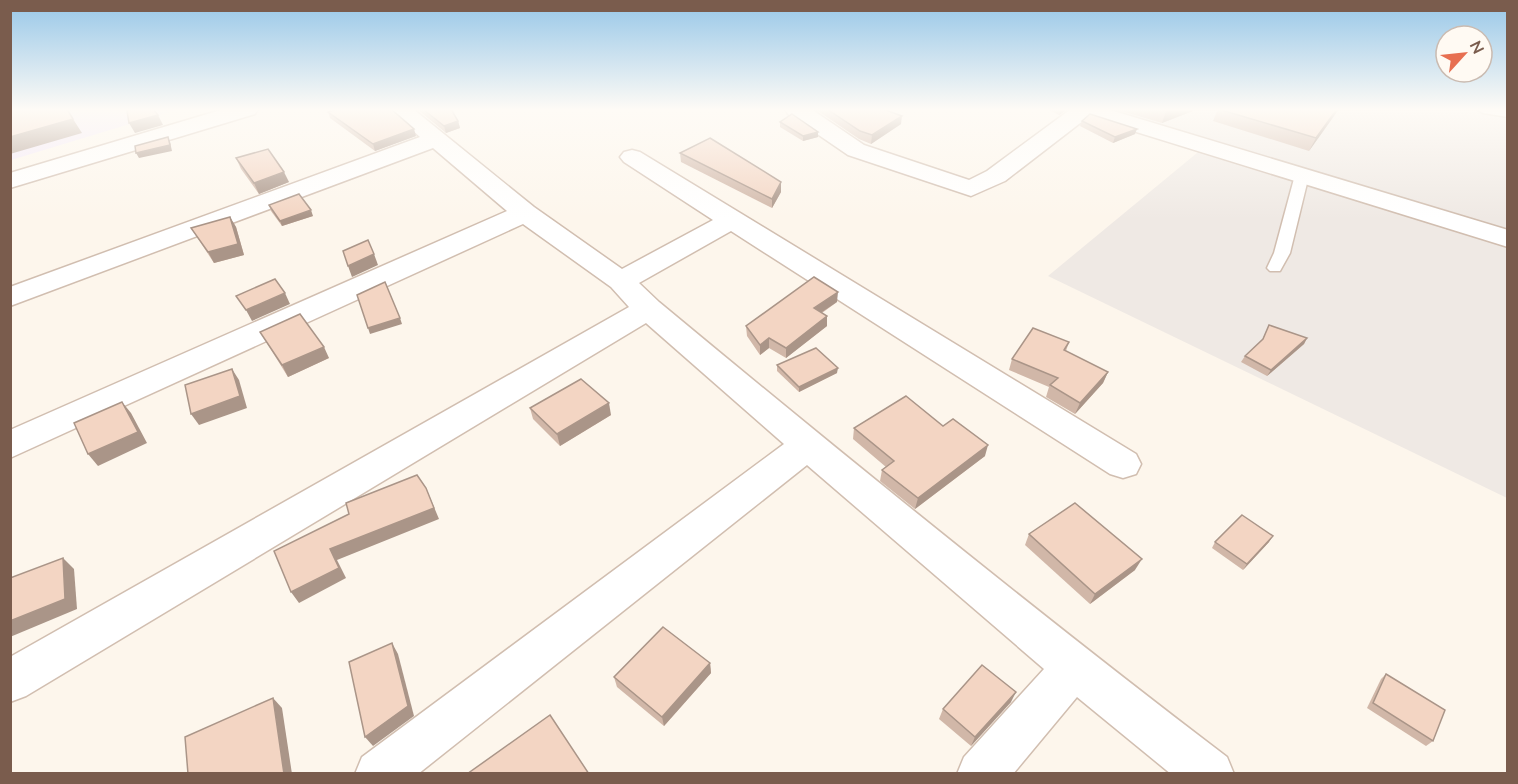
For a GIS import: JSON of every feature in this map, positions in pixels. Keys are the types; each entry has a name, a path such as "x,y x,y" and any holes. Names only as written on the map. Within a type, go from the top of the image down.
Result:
{"street":[{"path":"10,181 127,146"},
{"path":"10,297 418,146"},
{"path":"444,146 525,213 621,281 648,309 808,445 1074,667 1210,774"},
{"path":"850,146 856,150 971,189 996,176 1036,146"},
{"path":"1205,146 1508,239"},
{"path":"632,157 1123,464"},
{"path":"10,446 525,213"},
{"path":"621,281 732,220"},
{"path":"10,681 648,309"},
{"path":"379,774 808,445"},
{"path":"981,774 1074,667"}],"lane":[{"path":"1275,268 1282,253 1302,175"}],"shaded area":[{"path":"11,146 58,146 11,160"},
{"path":"1195,146 1507,146 1507,498 1048,276 1203,148"}],"building":[{"path":"137,146 168,146 136,153"},
{"path":"695,146 722,146 781,182 772,199 680,153"},
{"path":"268,149 284,172 254,183 236,158"},
{"path":"299,194 311,210 280,221 269,205"},
{"path":"230,217 238,244 208,252 191,228"},
{"path":"368,240 374,254 348,266 343,251"},
{"path":"814,277 838,292 814,308 827,316 786,348 769,338 760,345 746,326"},
{"path":"275,279 285,293 246,310 236,296"},
{"path":"385,282 400,318 368,328 357,295"},
{"path":"300,314 324,347 282,365 260,332"},
{"path":"1269,325 1307,338 1271,370 1245,356 1263,339"},
{"path":"1033,328 1069,342 1064,350 1108,372 1080,403 1050,385 1058,378 1012,359"},
{"path":"816,348 838,368 799,387 777,365"},
{"path":"232,369 240,396 191,414 185,385"},
{"path":"581,379 609,403 557,434 530,408"},
{"path":"906,396 943,426 953,419 988,445 918,498 882,470 894,461 854,428"},
{"path":"122,402 138,432 88,454 74,423"},
{"path":"417,475 426,488 434,508 330,549 339,568 291,592 274,551 349,514 346,503"},
{"path":"1075,503 1142,559 1095,594 1029,534"},
{"path":"1242,515 1273,536 1247,564 1215,542"},
{"path":"63,558 65,599 10,621 10,578"},
{"path":"663,627 710,663 662,717 614,677"},
{"path":"392,643 408,706 365,737 349,662"},
{"path":"982,665 1016,692 975,737 943,709"},
{"path":"1386,674 1445,710 1433,741 1373,703"},
{"path":"273,698 284,774 188,774 185,737"},
{"path":"550,715 589,774 467,774"}]}
